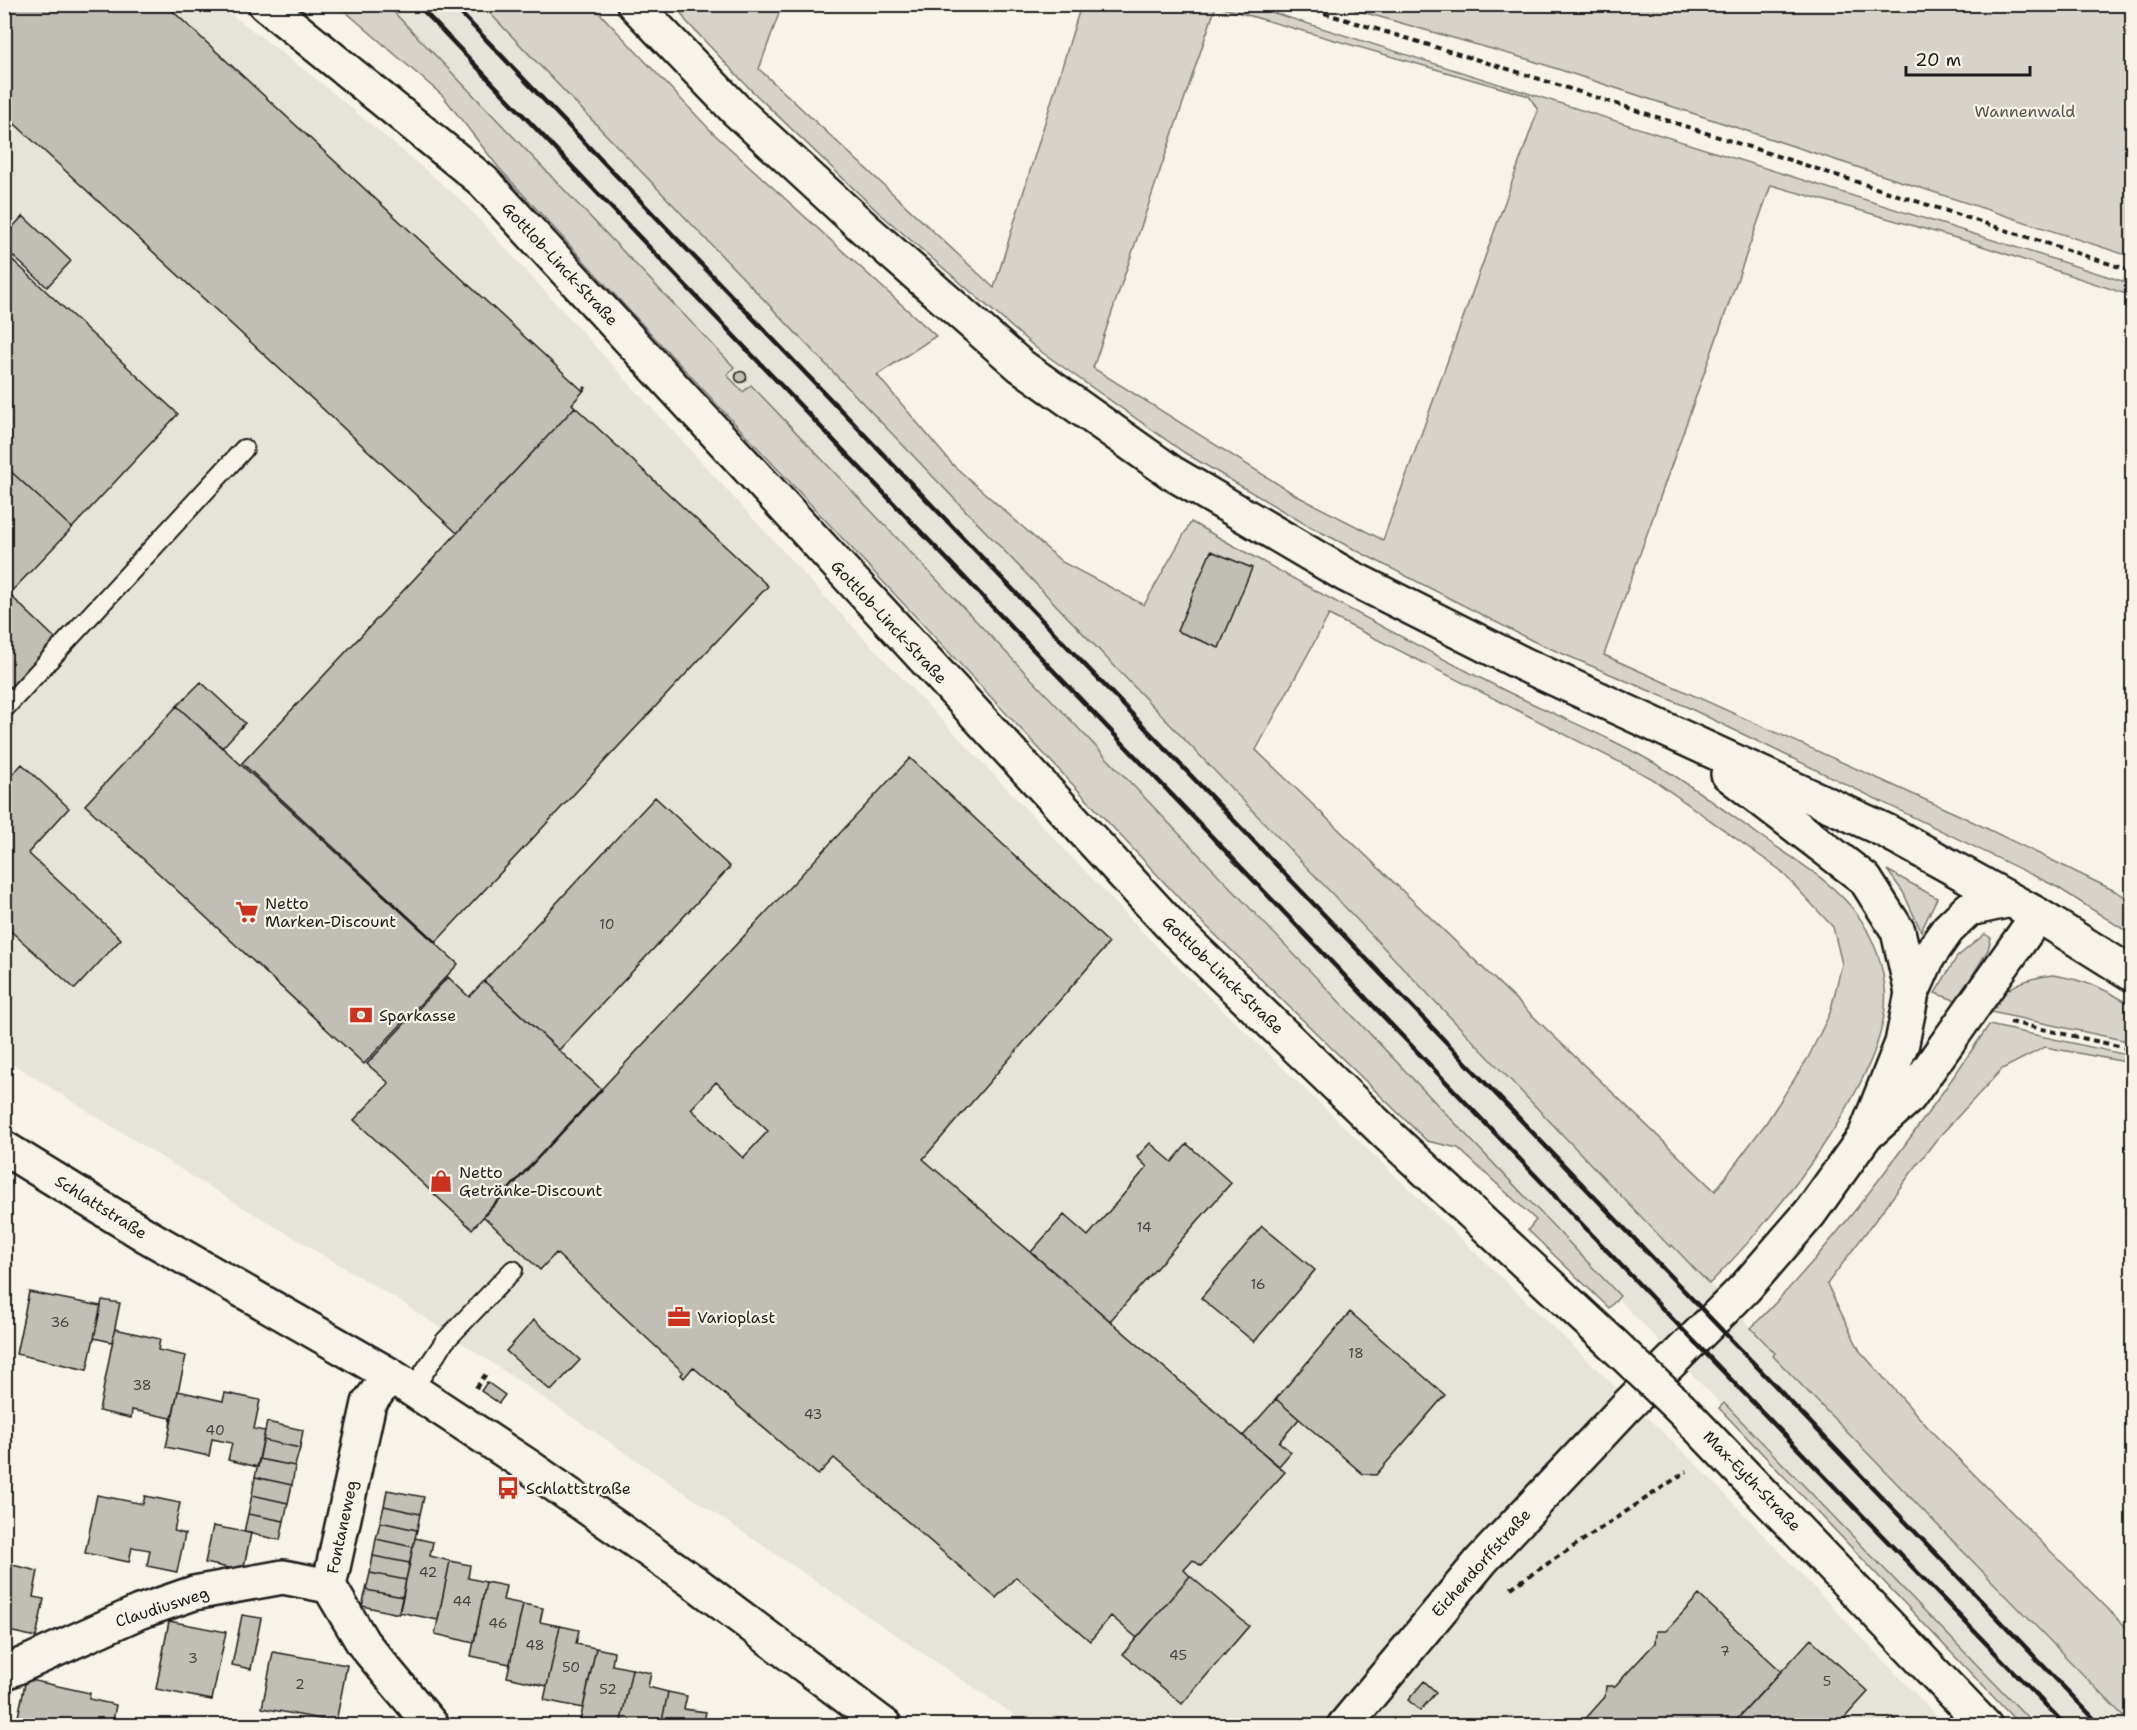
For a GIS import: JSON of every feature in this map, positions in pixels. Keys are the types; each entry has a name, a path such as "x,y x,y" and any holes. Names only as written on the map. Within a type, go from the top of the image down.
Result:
{"street":[{"name":"Gottlob-Linck-Straße","path":"266,4 483,181 1176,931 1389,1136 1509,1246"},
{"path":"634,4 736,110 864,228 1013,359 1163,467 1346,575 1523,664 1886,831 2025,907 2133,974"},
{"path":"1674,734 1865,879 1898,931 1912,993"},
{"path":"1865,1136 1902,1043 1912,993 1928,957 1948,928 1970,909 2025,907"},
{"path":"1865,1136 1909,1097 1968,1012 2025,907"},
{"name":"Eichendorffstraße","path":"1344,1725 1482,1560 1626,1407 1746,1287 1810,1213 1865,1136"},
{"name":"Schlattstraße","path":"4,1148 147,1236 401,1383 528,1466 694,1582 885,1725"},
{"name":"Max-Eyth-Straße","path":"1509,1246 1681,1408 1985,1725"},
{"name":"Fontaneweg","path":"401,1383 369,1403 329,1586 363,1643 432,1725"},
{"name":"Claudiusweg","path":"4,1673 139,1612 194,1593 283,1577 329,1586"}],"lane":[{"path":"4,709 244,449"},
{"path":"401,1383 513,1270"}],"path":[{"path":"1294,4 1524,74 2133,271"},
{"path":"1968,1012 2133,1049"},
{"path":"1505,1592 1720,1449"}],"shaded area":[{"path":"5,5 219,5 320,82 461,200 824,596 1161,951 1701,1469 1945,1725 1020,1725 1013,1714 403,1303 196,1179 5,1059"},
{"path":"387,5 482,5 1669,1247 1672,1245 1754,1330 1775,1353 1773,1356 2131,1725 2035,1725 1725,1403 1722,1405 1617,1298 1619,1296 751,385 744,392 726,374 733,367"}],"green space":[{"path":"338,5 387,5 734,367 727,375 743,392 751,385 1620,1296 1609,1308 1528,1230 1536,1220 1458,1148 1427,1141 1192,912 625,306 499,168 443,96"},
{"path":"482,5 592,5 713,133 936,336 877,375 952,464 1062,562 1144,605 1191,522 1431,653 1605,737 1659,766 1804,866 1846,901 1861,920 1873,942 1881,965 1885,988 1882,1023 1870,1062 1849,1104 1793,1188 1709,1284 1672,1245 1670,1247","holes":["1329,615 1651,778 1780,870 1833,927 1842,964 1830,1013 1808,1058 1766,1123 1715,1191 1256,750"]},
{"path":"676,5 782,5 759,69 994,288 1081,5 1249,5 2132,284 2132,296 1970,242 1771,185 1604,655 1959,815 2119,893 2132,902 2132,935 2057,887 1685,706 1533,641 1305,524 1185,453 1036,348 877,211 751,90 686,21","holes":["1216,6 1529,96 1538,110 1383,540 1297,496 1093,368"]},
{"name":"Wannenwald","path":"1338,5 2132,5 2132,257 1530,60"},
{"path":"1887,870 1937,898 1921,931 1903,892"},
{"path":"1985,934 1991,938 1988,950 1957,1001 1935,993 1957,957"},
{"path":"2053,975 2095,986 2132,1006 2132,1042 1986,1011 2000,996 2016,985"},
{"path":"1989,1025 2132,1056 2132,1063 2045,1047 2002,1069 1936,1140 1827,1284 1860,1351 1933,1433 2132,1633 2132,1725 1773,1356 1775,1353 1751,1328 1847,1221 1906,1144"},
{"path":"1724,1403 2035,1725 2020,1725 1719,1408"}],"building":[{"path":"4,4 165,4 582,390 585,387 572,404 575,407 457,533 4,114"},
{"path":"23,216 71,261 47,287 4,248 4,236"},
{"path":"4,252 178,414 72,528 4,465"},
{"path":"741,372 745,373 745,381 741,382 737,381 736,377 737,373"},
{"path":"575,407 768,586 436,942 242,763"},
{"path":"4,465 72,528 9,594 57,640 4,695"},
{"path":"1211,551 1252,568 1219,648 1177,631"},
{"path":"201,682 245,723 222,748 177,706"},
{"path":"177,706 458,964 364,1064 85,805"},
{"path":"910,758 1109,943 923,1159 1285,1472 1201,1566 1193,1560 1184,1570 1190,1576 1137,1638 1111,1616 1090,1641 1016,1577 996,1598 834,1458 818,1475 693,1367 684,1378 681,1375 683,1372 556,1253 540,1270 483,1216","holes":["716,1082 768,1131 743,1158 691,1109"]},
{"path":"22,764 69,808 28,853 121,939 75,989 4,925 4,783"},
{"path":"655,797 730,867 559,1050 484,981"},
{"path":"448,977 469,997 484,981 602,1090 472,1229 354,1120 389,1083 367,1064"},
{"path":"1150,1143 1172,1162 1187,1144 1231,1183 1110,1321 1031,1252 1064,1215 1088,1236 1147,1167 1137,1157"},
{"path":"1262,1226 1315,1270 1254,1342 1201,1298"},
{"path":"29,1292 101,1306 87,1370 16,1354"},
{"path":"102,1300 120,1303 112,1342 94,1338"},
{"path":"1350,1312 1445,1395 1376,1475 1363,1474 1276,1399"},
{"path":"534,1320 580,1360 551,1391 506,1351"},
{"path":"115,1329 160,1339 158,1350 186,1356 170,1427 171,1418 132,1410 131,1418 99,1411"},
{"path":"487,1382 505,1395 499,1403 481,1391"},
{"path":"178,1391 223,1401 225,1393 260,1400 254,1429 265,1431 258,1467 228,1460 232,1443 212,1439 209,1456 166,1447"},
{"path":"1276,1399 1299,1419 1279,1442 1291,1452 1279,1466 1243,1436"},
{"path":"267,1422 303,1430 300,1448 263,1440"},
{"path":"263,1440 300,1448 295,1466 259,1459"},
{"path":"259,1459 295,1466 292,1485 255,1477"},
{"path":"255,1477 292,1485 288,1503 252,1495"},
{"path":"387,1490 424,1497 420,1514 384,1506"},
{"path":"97,1495 143,1504 145,1496 180,1503 174,1531 185,1534 177,1572 147,1566 150,1550 132,1547 129,1562 85,1553"},
{"path":"252,1495 288,1503 284,1521 248,1514"},
{"path":"384,1506 420,1514 417,1530 380,1522"},
{"path":"248,1514 284,1521 280,1540 244,1532"},
{"path":"380,1522 417,1530 413,1547 376,1539"},
{"path":"213,1526 251,1533 243,1571 205,1563"},
{"path":"415,1538 433,1542 430,1556 450,1561 438,1620 399,1612"},
{"path":"376,1539 413,1547 410,1563 373,1556"},
{"path":"373,1556 410,1563 406,1580 370,1573"},
{"path":"450,1561 470,1565 468,1578 486,1582 474,1643 435,1634"},
{"path":"4,1563 38,1571 33,1597 44,1599 36,1637 4,1630"},
{"path":"370,1573 406,1580 403,1597 366,1590"},
{"path":"1190,1576 1249,1626 1182,1704 1123,1654"},
{"path":"486,1582 506,1586 503,1600 523,1604 510,1664 471,1656"},
{"path":"366,1590 403,1597 399,1614 362,1606"},
{"path":"1699,1595 1781,1671 1731,1726 1579,1726 1605,1697 1606,1686 1615,1686 1655,1643 1656,1631 1666,1631"},
{"path":"523,1604 543,1608 540,1622 560,1626 547,1686 507,1677"},
{"path":"242,1615 261,1618 251,1669 232,1665"},
{"path":"169,1621 226,1632 212,1700 156,1689"},
{"path":"560,1626 579,1630 576,1644 596,1648 583,1708 544,1700"},
{"path":"1811,1639 1868,1692 1837,1726 1731,1726"},
{"path":"596,1648 614,1652 612,1665 632,1669 620,1726 600,1726 580,1721"},
{"path":"273,1652 347,1665 336,1722 262,1708"},
{"path":"632,1669 651,1673 648,1687 668,1692 661,1726 620,1726"},
{"path":"26,1679 90,1693 89,1699 116,1705 112,1726 16,1726"},
{"path":"1424,1681 1436,1692 1420,1711 1408,1700"},
{"path":"668,1692 687,1696 684,1709 706,1712 703,1726 661,1726"},
{"path":"1893,1717 1902,1726 1884,1726"}],"railway":[{"path":"417,4 1657,1303 2066,1726"},
{"path":"452,4 2101,1726"}],"place":[{"name":"Netto Marken-Discount","path":"247,912"},
{"name":"Sparkasse","path":"361,1015"},
{"name":"Netto Getränke-Discount","path":"441,1181"},
{"name":"Varioplast","path":"679,1317"},
{"name":"Schlattstraße","path":"508,1488"}]}
